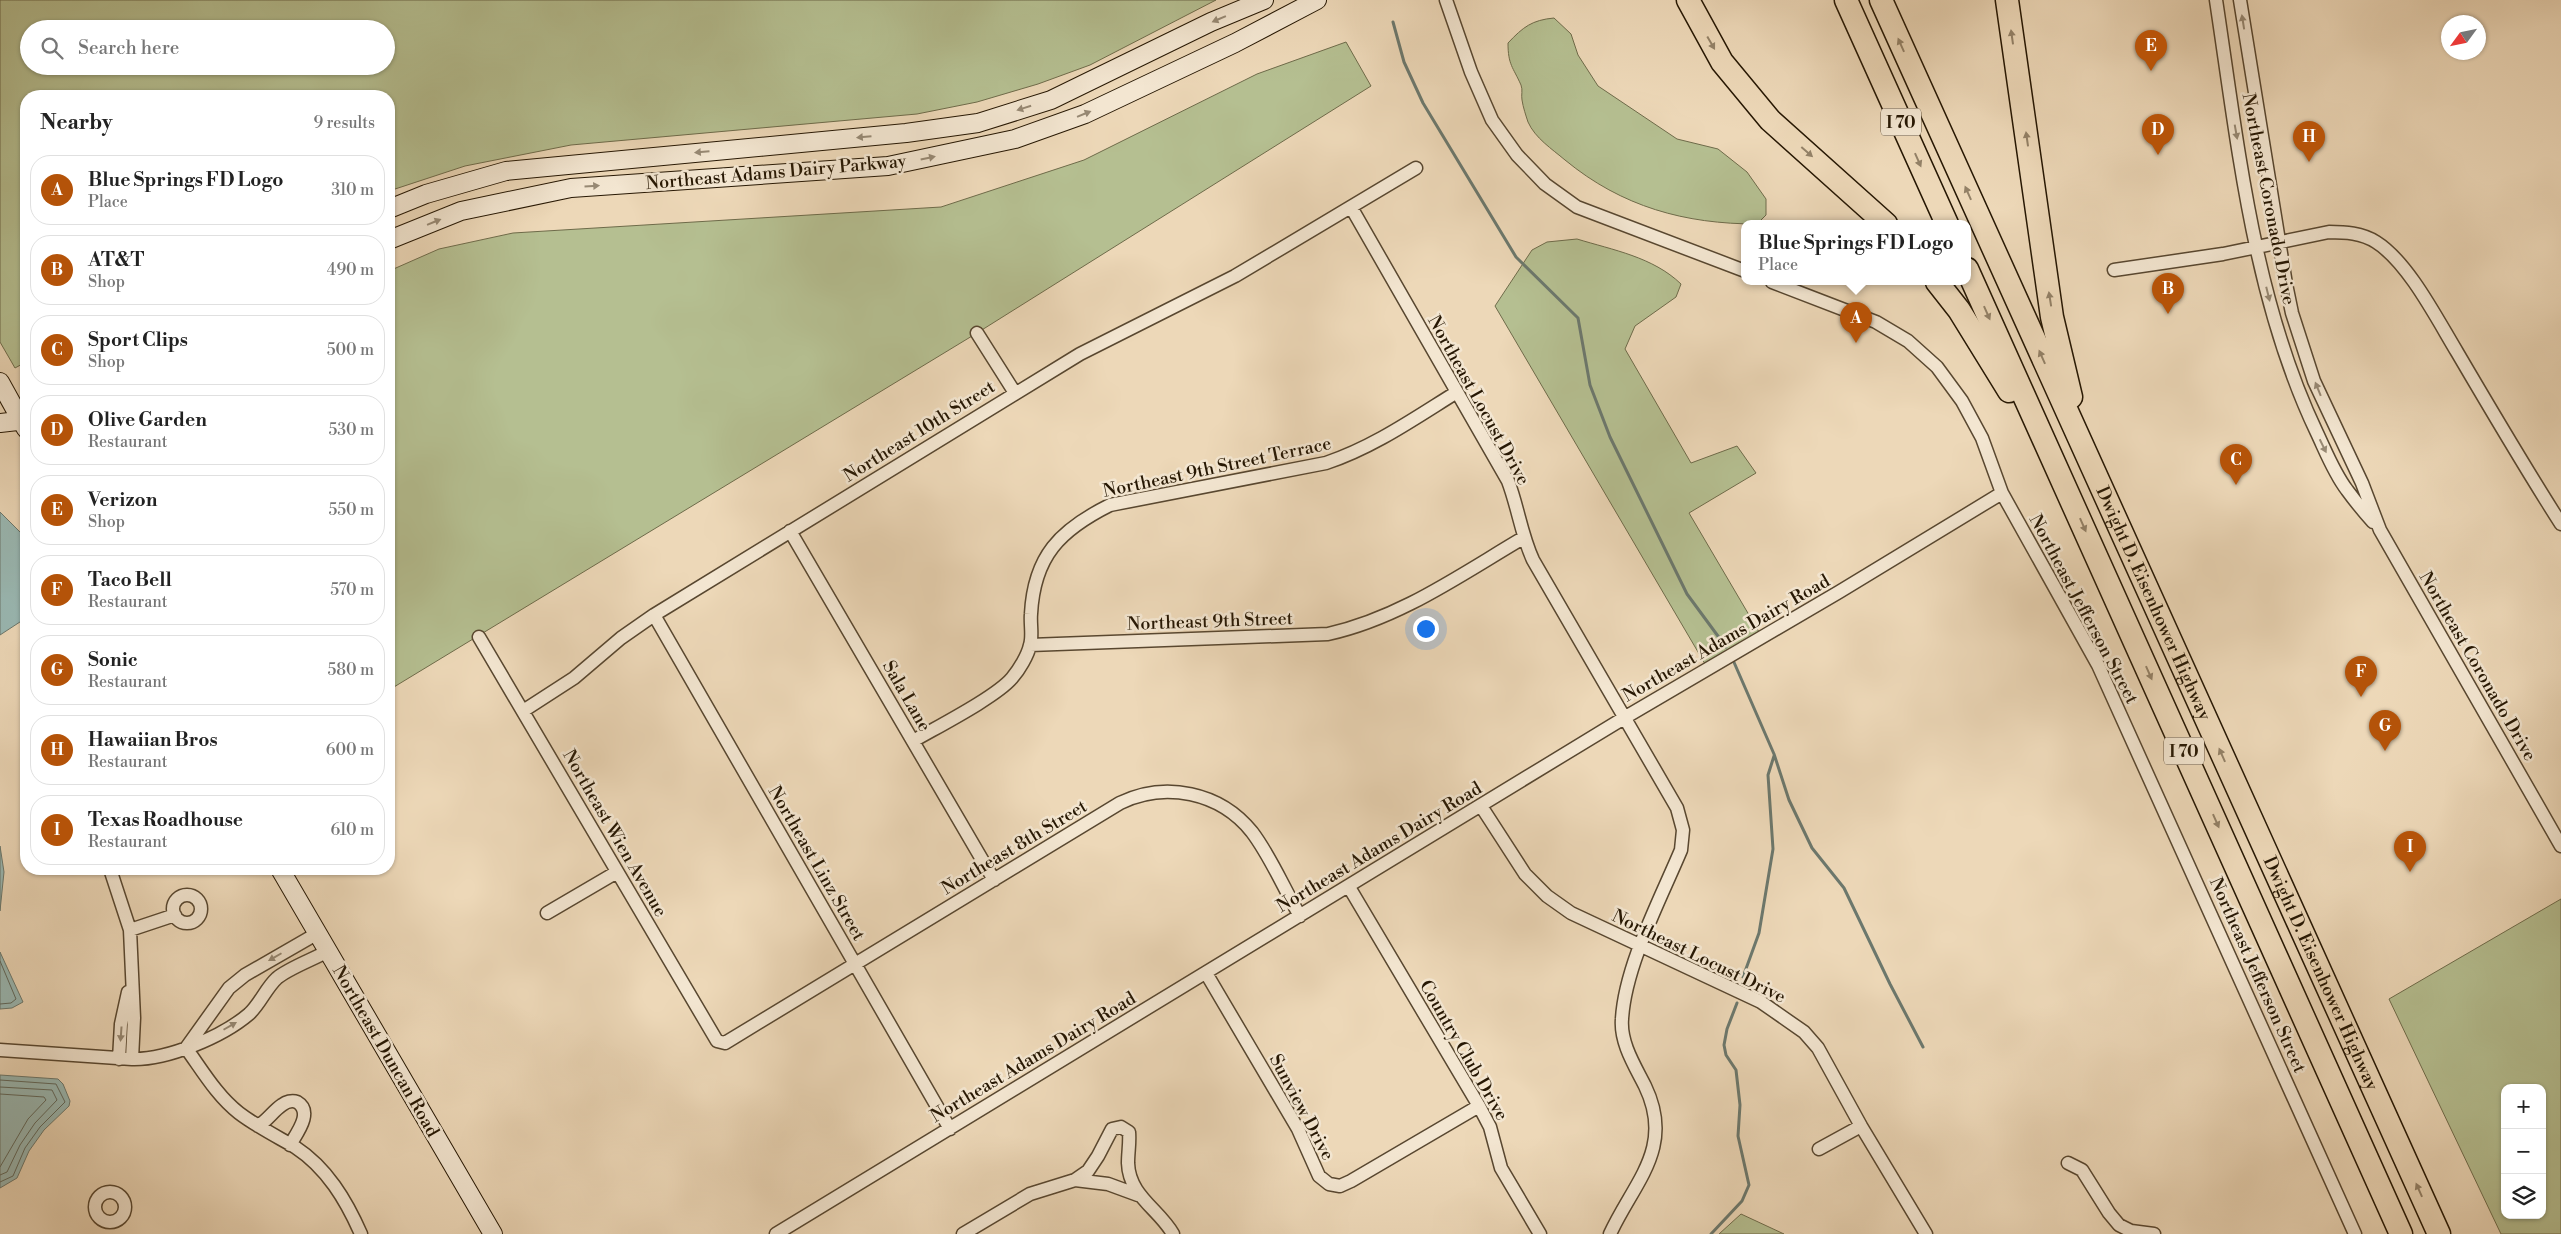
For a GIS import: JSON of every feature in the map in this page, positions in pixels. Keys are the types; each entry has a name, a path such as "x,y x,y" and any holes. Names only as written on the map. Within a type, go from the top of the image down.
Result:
{"highway":[{"path":"1688,0 1722,62 1770,120 1882,220"},
{"name":"I 70","path":"1846,0 1945,220"},
{"name":"Dwight D. Eisenhower Highway","path":"1881,0 2439,1234"},
{"path":"2007,0 2052,317 2084,449"},
{"name":"Dwight D. Eisenhower Highway","path":"1971,277 2402,1234"},
{"path":"1939,285 1959,310 1997,370 2066,488"}],"main road":[{"name":"Northeast Adams Dairy Parkway","path":"395,207 426,194 506,171 906,133 978,123 1051,100 1212,22 1264,0"},
{"name":"Northeast Adams Dairy Parkway","path":"395,238 461,211 571,188 888,166 1015,139 1084,114 1236,43 1318,0"},
{"path":"0,382 20,415"},
{"path":"0,423 20,423"},
{"name":"Northeast Duncan Road","path":"284,875 493,1234"}],"street":[{"path":"1446,0 1471,72 1492,120 1517,156 1545,184 1577,207 1741,269"},
{"name":"Northeast Coronado Drive","path":"2216,0 2228,84 2257,246 2288,361 2311,421 2346,489 2380,530"},
{"name":"Northeast Coronado Drive","path":"2240,0 2292,313 2314,381 2362,483 2380,530 2561,846"},
{"name":"Northeast 10th Street","path":"522,711 574,678 620,638 654,615 1014,393 1088,350 1235,276 1416,168"},
{"name":"Northeast Locust Drive","path":"1351,207 1508,481 1523,538 1533,560 1677,808 1683,830 1681,850 1626,984 1622,1021 1631,1061 1653,1108 1654,1140 1652,1155 1645,1173 1628,1199 1610,1234"},
{"path":"2114,270 2223,254 2329,232 2345,232 2376,242 2389,252 2426,300 2519,458 2561,524"},
{"name":"Northeast Jefferson Street","path":"1780,285 1876,322 1908,342 1930,361 1966,408 1982,438 2002,493 2098,665 2355,1234"},
{"path":"977,333 1014,393"},
{"name":"Northeast 9th Street Terrace","path":"1030,645 1032,599 1043,559 1066,531 1087,516 1110,505 1335,460 1371,444 1457,392"},
{"name":"Northeast Adams Dairy Road","path":"776,1234 1624,718 1839,592 2002,493"},
{"name":"Sala Lane","path":"790,531 994,880"},
{"name":"Northeast 9th Street","path":"1030,645 1328,634 1354,628 1406,607 1523,538"},
{"name":"Northeast Linz Street","path":"654,615 950,1128"},
{"name":"Northeast Wien Avenue","path":"479,637 617,872 714,1043"},
{"path":"913,741 998,690 1011,679 1030,645"},
{"name":"Northeast 8th Street","path":"714,1043 725,1043 1134,796 1162,791 1190,793 1219,804 1238,817 1252,833 1300,916"},
{"name":"Northeast Locust Drive","path":"1481,806 1525,874 1547,896 1571,913 1757,1000 1791,1021 1818,1048 1861,1126 1926,1234"},
{"path":"547,913 617,872"},
{"path":"112,875 130,930 134,1018 132,1059"},
{"name":"Country Club Drive","path":"1349,887 1480,1106 1490,1127 1501,1168 1540,1234"},
{"path":"130,930 174,915"},
{"path":"186,1048 229,988 244,975 318,933"},
{"path":"0,1050 119,1059 149,1060 168,1056 231,1027 250,1014 277,978 328,951"},
{"name":"Sunview Drive","path":"1206,972 1298,1129 1319,1176 1329,1184 1340,1186 1351,1181 1480,1106"},
{"path":"119,1059 122,1024 131,975"},
{"path":"186,1048 210,1082 232,1106 258,1126 316,1163 333,1182 349,1208 361,1234"},
{"path":"258,1126 268,1120 282,1105 290,1101 298,1103 303,1110 304,1119 290,1145"},
{"path":"1819,1149 1861,1126"},
{"path":"963,1234 1030,1194 1075,1180 1088,1171 1110,1132 1121,1127 1129,1132 1128,1163 1131,1178 1138,1195 1173,1234"},
{"path":"2068,1163 2082,1170 2109,1213 2119,1225 2131,1231 2154,1234"},
{"path":"1075,1180 1108,1184 1138,1195"},
{"path":"109,1222 115,1234"}],"green space":[{"path":"0,0 1216,0 1090,65 1038,84 977,102 917,114 571,145 465,166 395,189 395,90 20,90 20,365 15,368 0,342"},
{"path":"1554,18 1571,34 1578,55 1598,86 1677,139 1718,149 1747,172 1766,199 1766,215 1761,220 1741,220 1741,223 1730,223 1705,221 1655,210 1609,190 1587,176 1544,143 1528,122 1522,103 1522,87 1510,61 1508,50 1508,43 1518,33 1528,25 1540,20"},
{"path":"1346,42 1371,86 977,333 395,686 395,268 439,249 513,233 941,207 1084,160 1257,74"},
{"path":"1577,239 1645,261 1658,267 1681,284 1676,297 1635,326 1625,349 1691,463 1737,446 1756,473 1689,513 1762,637 1708,669 1495,306 1532,250 1547,242"},
{"path":"2561,899 2561,1234 2501,1234 2389,999"},
{"path":"1741,1214 1784,1234 1719,1234"}],"water":[{"path":"0,512 20,532 20,622 0,635"},
{"path":"0,846 4,872 0,911"},
{"path":"0,952 23,1002 12,1008 0,1009"},
{"path":"0,1075 58,1079 63,1084 70,1101 69,1106 44,1130 29,1151 17,1178 0,1188"}],"waterway":[{"path":"1393,22 1404,62 1423,103 1516,257 1578,318 1590,385 1610,437 1687,594 1726,647"},
{"path":"1733,660 1774,754 1789,800 1812,848 1844,888 1890,984 1923,1047"},
{"path":"1743,977 1759,933 1773,849 1768,775 1774,756"},
{"path":"1711,1234 1742,1201 1749,1185 1738,1136 1740,1105 1736,1070 1726,1055 1724,1045 1727,1029 1737,1003"}],"place":[{"name":"Verizon","path":"2151,71"},
{"name":"Olive Garden","path":"2158,155"},
{"name":"Hawaiian Bros","path":"2309,162"},
{"name":"AT&T","path":"2168,314"},
{"name":"Blue Springs FD Logo","path":"1856,343"},
{"name":"Sport Clips","path":"2236,485"},
{"name":"Taco Bell","path":"2361,697"},
{"name":"Sonic","path":"2385,751"},
{"name":"Texas Roadhouse","path":"2410,872"}]}
